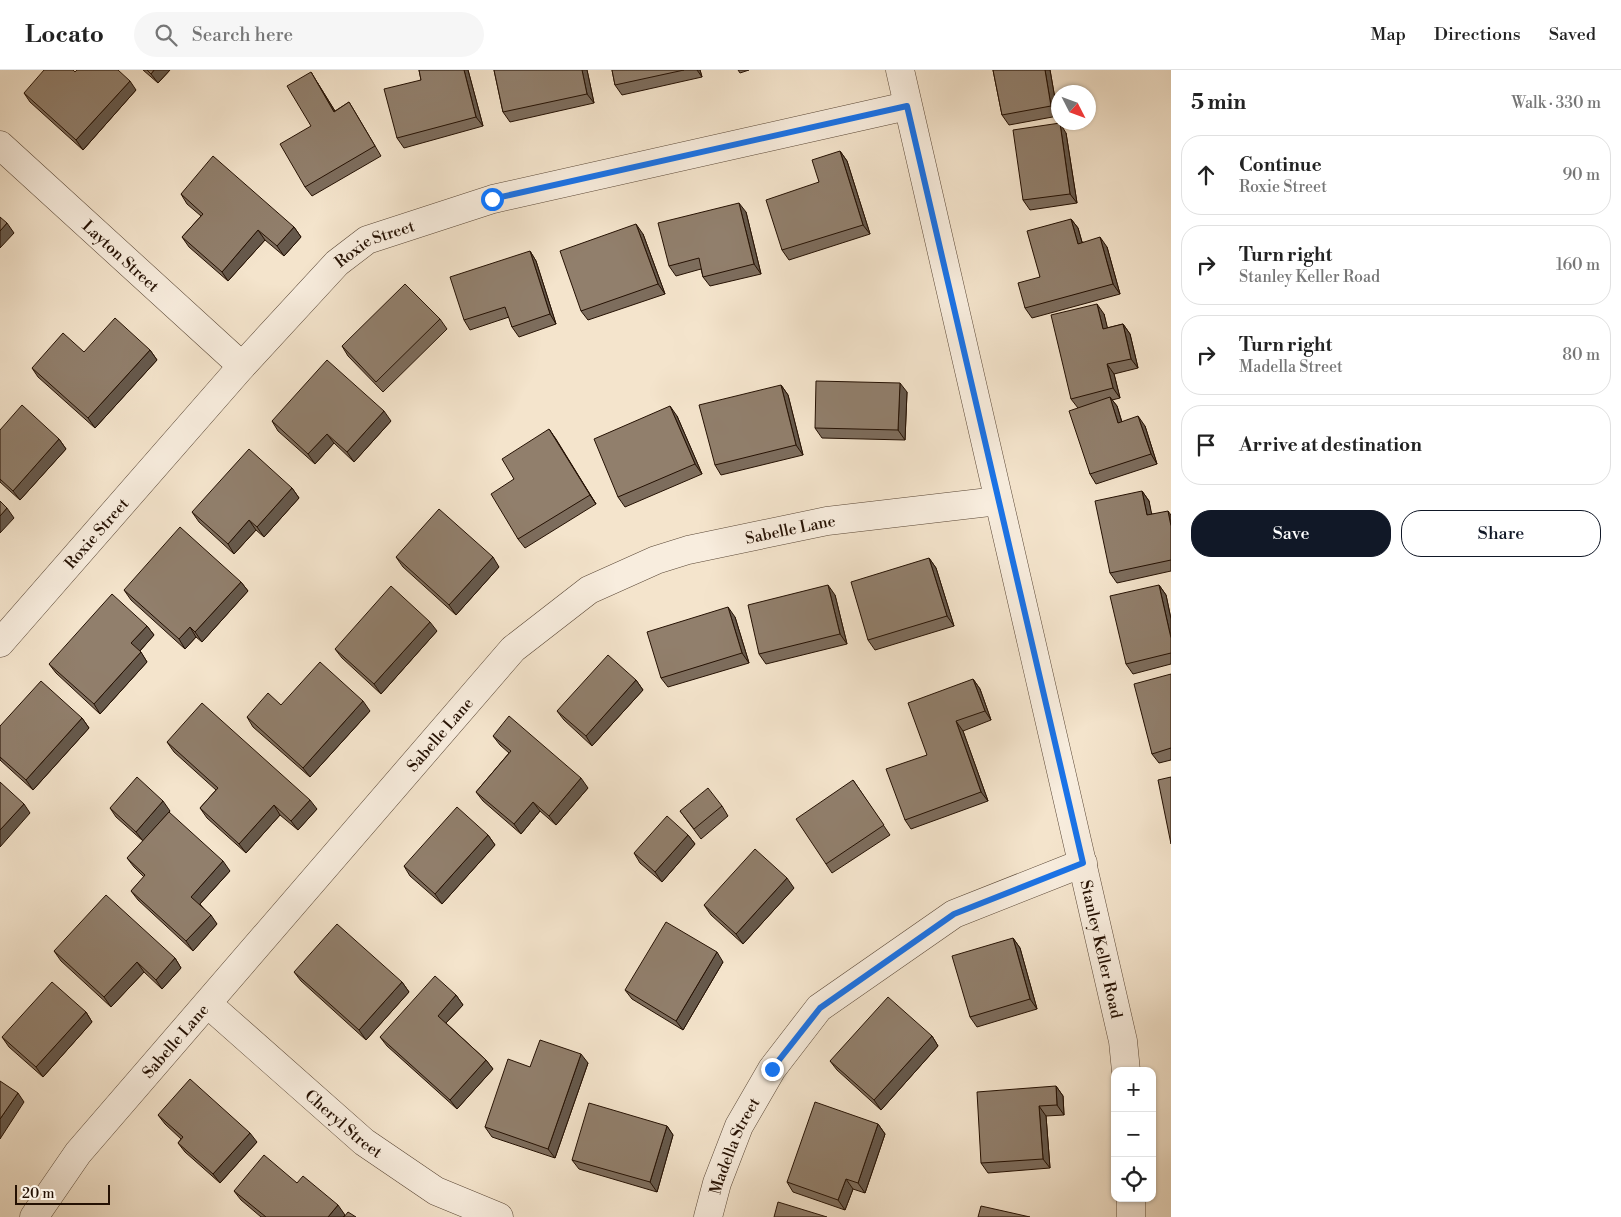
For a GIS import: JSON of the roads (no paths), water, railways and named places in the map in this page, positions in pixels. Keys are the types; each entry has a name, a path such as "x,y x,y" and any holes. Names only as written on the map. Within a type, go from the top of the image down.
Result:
{"street":[{"name":"Stanley Keller Road","path":"900,70 1083,863 1123,1041 1126,1067"},
{"name":"Roxie Street","path":"0,643 242,366 337,263 367,240 492,199 907,106"},
{"name":"Layton Street","path":"0,145 242,366"},
{"name":"Sabelle Lane","path":"34,1217 78,1153 513,649 589,590 656,560 688,550 827,521 998,501"},
{"name":"Madella Street","path":"708,1217 717,1183 740,1126 772,1069 820,1008 954,914 1083,863"},
{"name":"Cheryl Street","path":"208,1004 364,1142 436,1191 499,1217"},
{"path":"1130,1217 1131,1202"}]}
